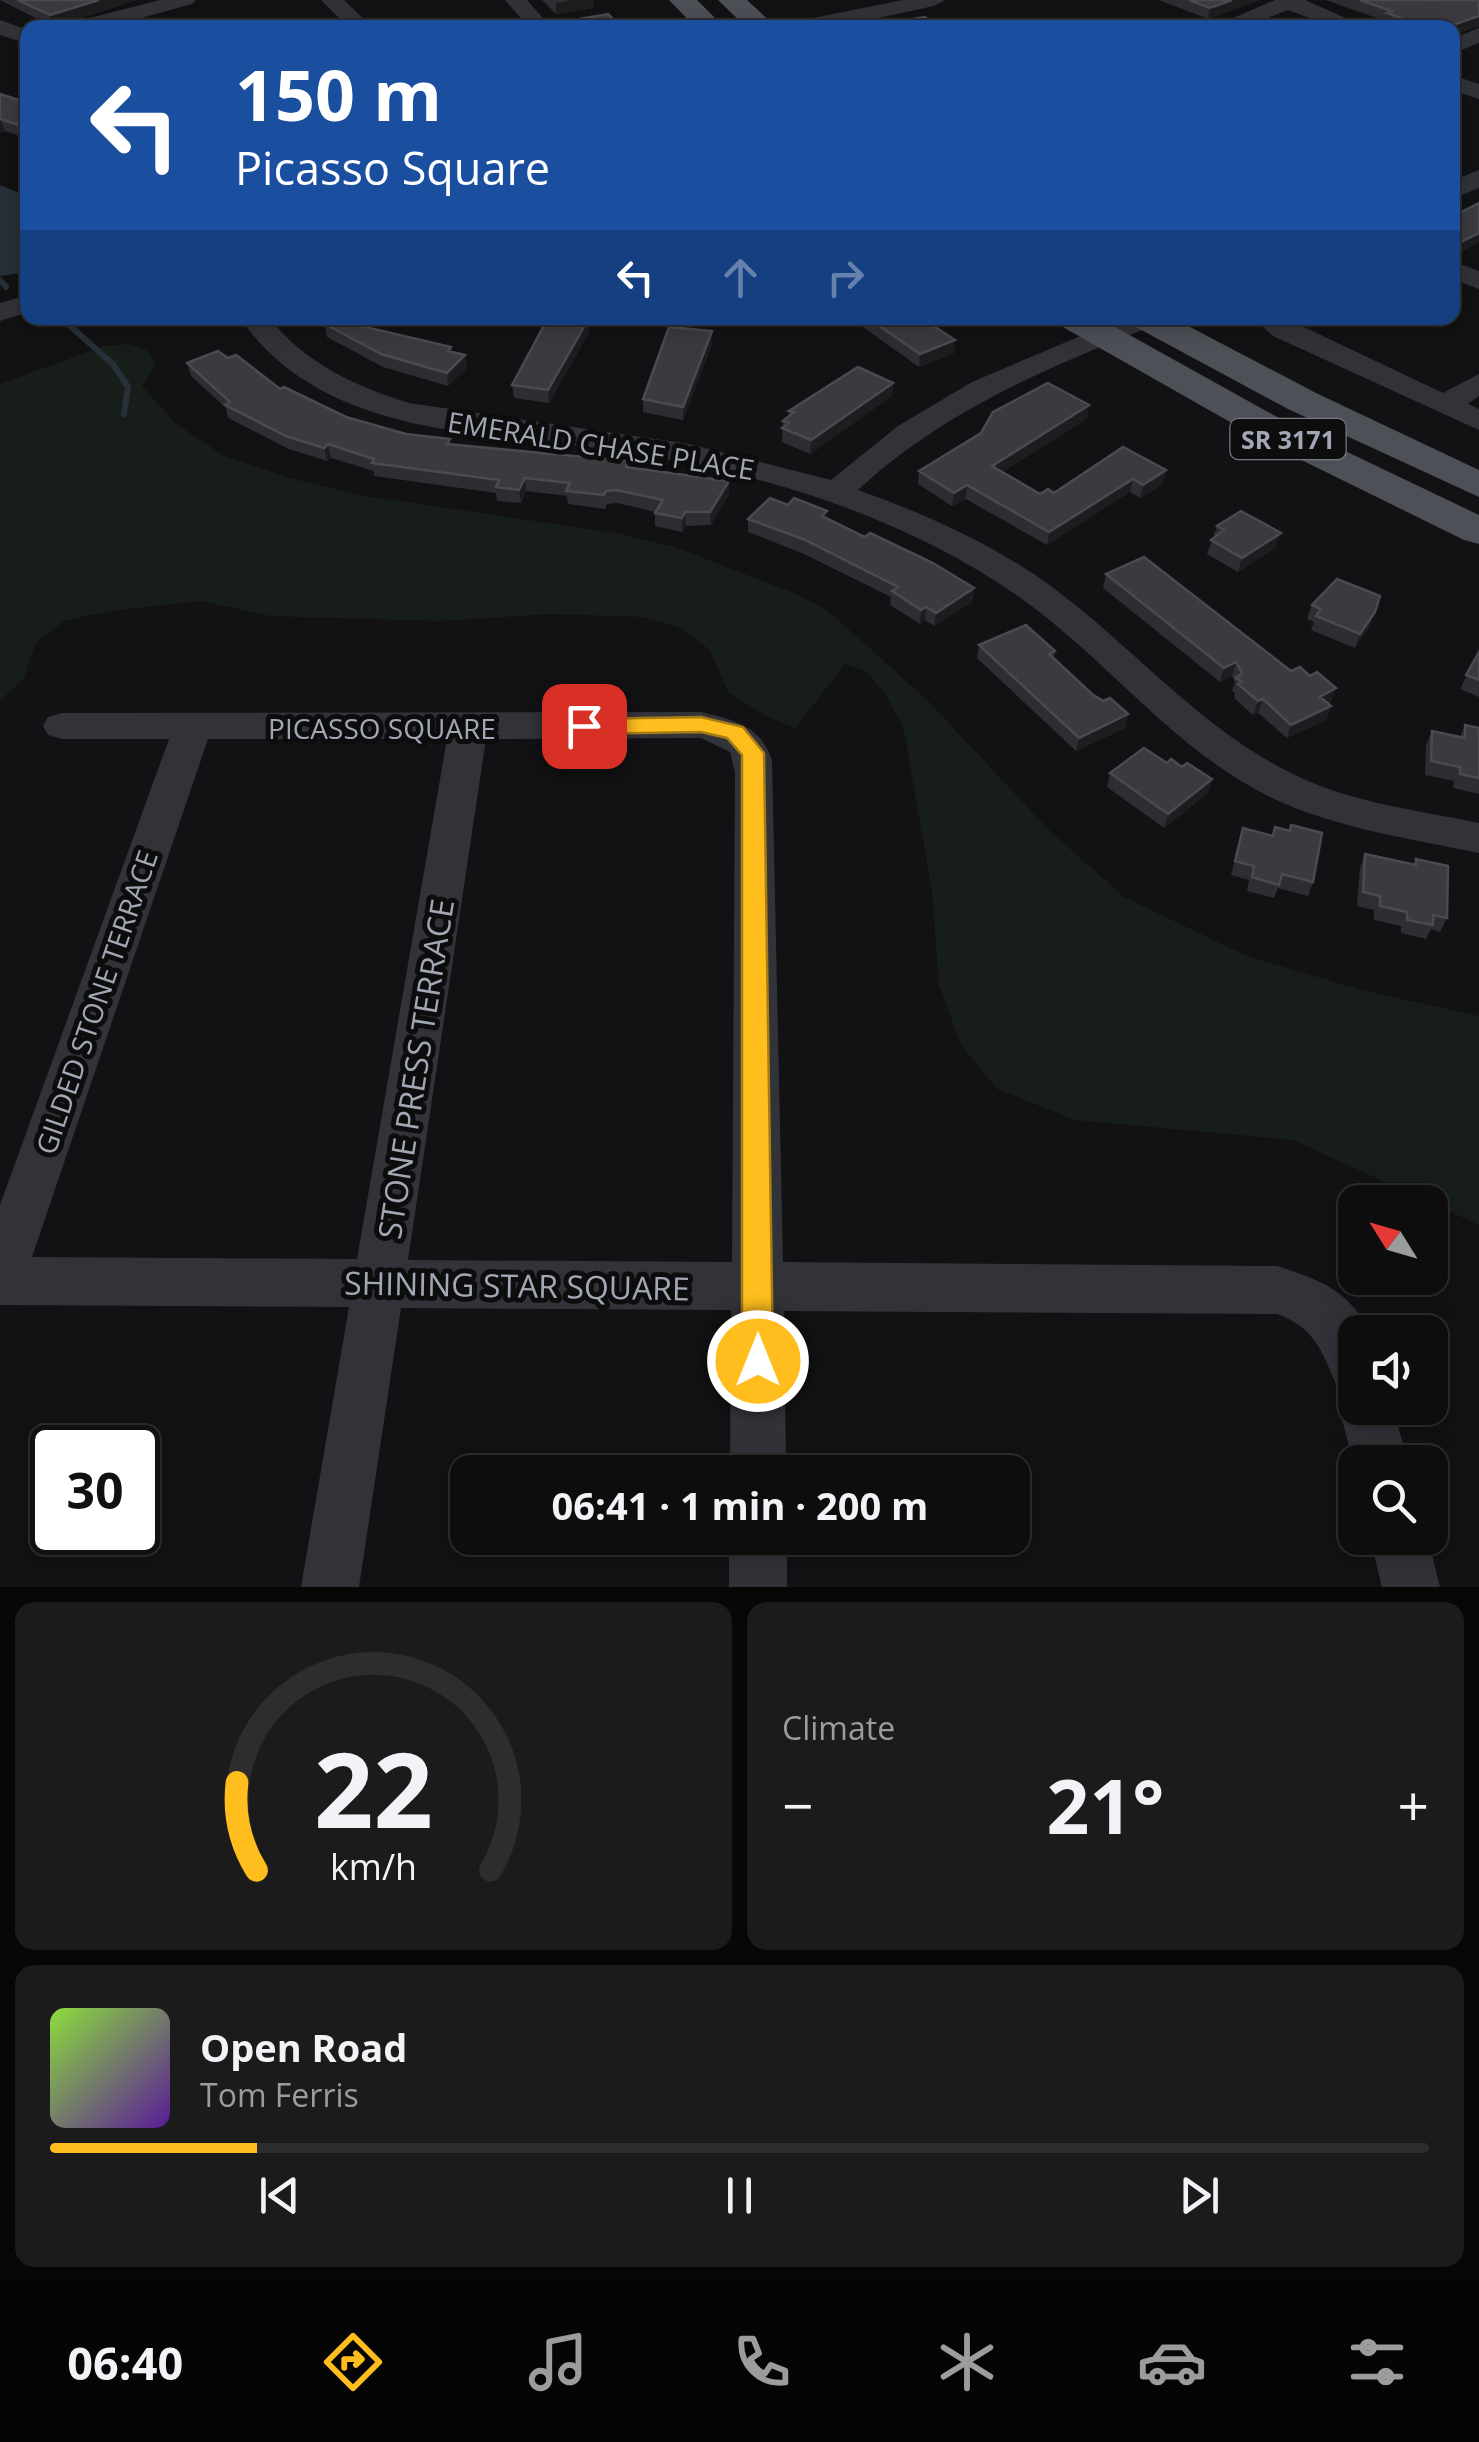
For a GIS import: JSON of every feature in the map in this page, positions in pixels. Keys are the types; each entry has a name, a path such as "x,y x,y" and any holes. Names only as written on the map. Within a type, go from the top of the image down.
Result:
{"main road":[{"path":"682,0 703,20"},
{"path":"731,0 755,20"},
{"name":"SR 3171","path":"1160,325 1302,401 1479,485"},
{"name":"SR 3171","path":"1088,326 1297,444 1479,531"}],"street":[{"path":"86,0 118,16"},
{"path":"105,20 186,0"},
{"path":"332,0 353,20"},
{"path":"516,0 538,20"},
{"path":"851,20 934,0"},
{"path":"1249,20 1291,1 1337,20"},
{"name":"EMERALD CHASE PLACE","path":"258,325 268,341 302,368 342,390 388,406 498,428 692,454 838,492 909,522 1011,576 1048,602 1242,764 1283,786 1333,805 1479,838"},
{"path":"1277,325 1479,421"},
{"path":"838,492 882,449 925,419 1021,368 1088,326"},
{"path":"1444,406 1479,383"},
{"name":"PICASSO SQUARE","path":"62,726 192,729 701,725 735,732 753,753 758,1455"},
{"name":"STONE PRESS TERRACE","path":"330,1587 468,728"},
{"name":"GILDED STONE TERRACE","path":"0,1278 192,729"},
{"name":"SHINING STAR SQUARE","path":"0,1278 1277,1290 1306,1299 1338,1322"},
{"path":"758,1555 758,1587"},
{"path":"1404,1555 1412,1587"}],"shaded area":[{"path":"0,185 20,195 20,273 0,276"},
{"path":"130,344 148,350 155,366 142,386 176,424 224,456 359,495 616,533 675,547 796,594 825,609 930,703 1048,829 1124,897 1249,957 1366,991 1479,1016 1479,1225 1448,1211 1448,1185 1391,1185 1293,1140 1075,1120 997,1089 961,1045 939,985 932,892 904,730 886,695 866,671 845,664 795,728 766,716 728,692 710,650 679,627 643,617 550,614 438,621 270,616 201,601 110,611 64,621 36,642 24,678 0,701 0,384 104,346"}],"building":[{"path":"18,0 99,0 50,15"},
{"path":"1189,0 1232,0 1210,8"},
{"path":"1360,0 1479,0 1479,16 1460,23 1406,20 1387,13 1392,11"},
{"path":"608,14 614,20 573,20"},
{"path":"0,94 20,100 20,125 0,119"},
{"path":"1479,203 1479,233 1460,242 1460,213"},
{"path":"327,325 357,325 451,347 448,351 465,355 447,373 381,354"},
{"path":"544,325 585,325 548,390 512,385"},
{"path":"878,325 932,325 955,340 920,354"},
{"path":"669,327 712,331 683,407 643,399"},
{"path":"218,351 228,358 236,355 280,389 284,387 346,417 406,434 450,439 447,444 628,461 626,467 729,481 710,512 685,512 682,518 655,513 663,500 616,490 604,495 566,491 570,483 525,478 519,490 496,487 499,480 372,463 374,459 328,444 324,448 286,436 225,405 230,402 187,363"},
{"path":"858,367 893,383 811,440 782,428 789,423 783,421 794,412 789,411"},
{"path":"1048,383 1089,405 992,466 1040,494 1048,489 1054,493 1123,447 1166,470 1143,485 1133,479 1049,532 967,485 954,493 919,471 981,433 993,412"},
{"path":"770,498 788,505 794,498 827,511 822,516 865,537 870,533 974,588 936,613 926,607 921,610 892,591 898,587 803,539 748,519"},
{"path":"1241,511 1281,533 1242,558 1211,540 1224,530 1217,526"},
{"path":"1144,557 1291,671 1300,667 1310,676 1317,672 1336,688 1320,697 1331,706 1291,725 1263,699 1258,701 1238,684 1242,682 1236,678 1242,673 1236,662 1224,668 1106,574"},
{"path":"1337,579 1380,596 1375,612 1360,634 1316,616 1321,609 1312,605"},
{"path":"1026,625 1055,651 1049,654 1092,694 1103,701 1110,698 1128,714 1079,738 979,645"},
{"path":"1479,652 1479,680 1466,675"},
{"path":"1465,725 1479,728 1479,778 1460,774 1460,767 1431,761 1432,731 1465,738"},
{"path":"1144,748 1167,763 1171,759 1182,767 1187,763 1212,779 1168,814 1110,773"},
{"path":"1291,825 1322,833 1313,882 1282,874 1279,885 1252,877 1254,866 1235,861 1243,828 1273,836 1275,827 1290,831"},
{"path":"1365,854 1416,865 1416,859 1448,866 1447,918 1433,915 1433,925 1407,920 1407,912 1380,906 1380,896 1363,892"}],"waterway":[{"path":"0,280 6,287"},
{"path":"69,325 113,364 128,387 124,414"}],"route":[{"path":"584,726 701,725 735,732 753,753 758,1361"}]}
